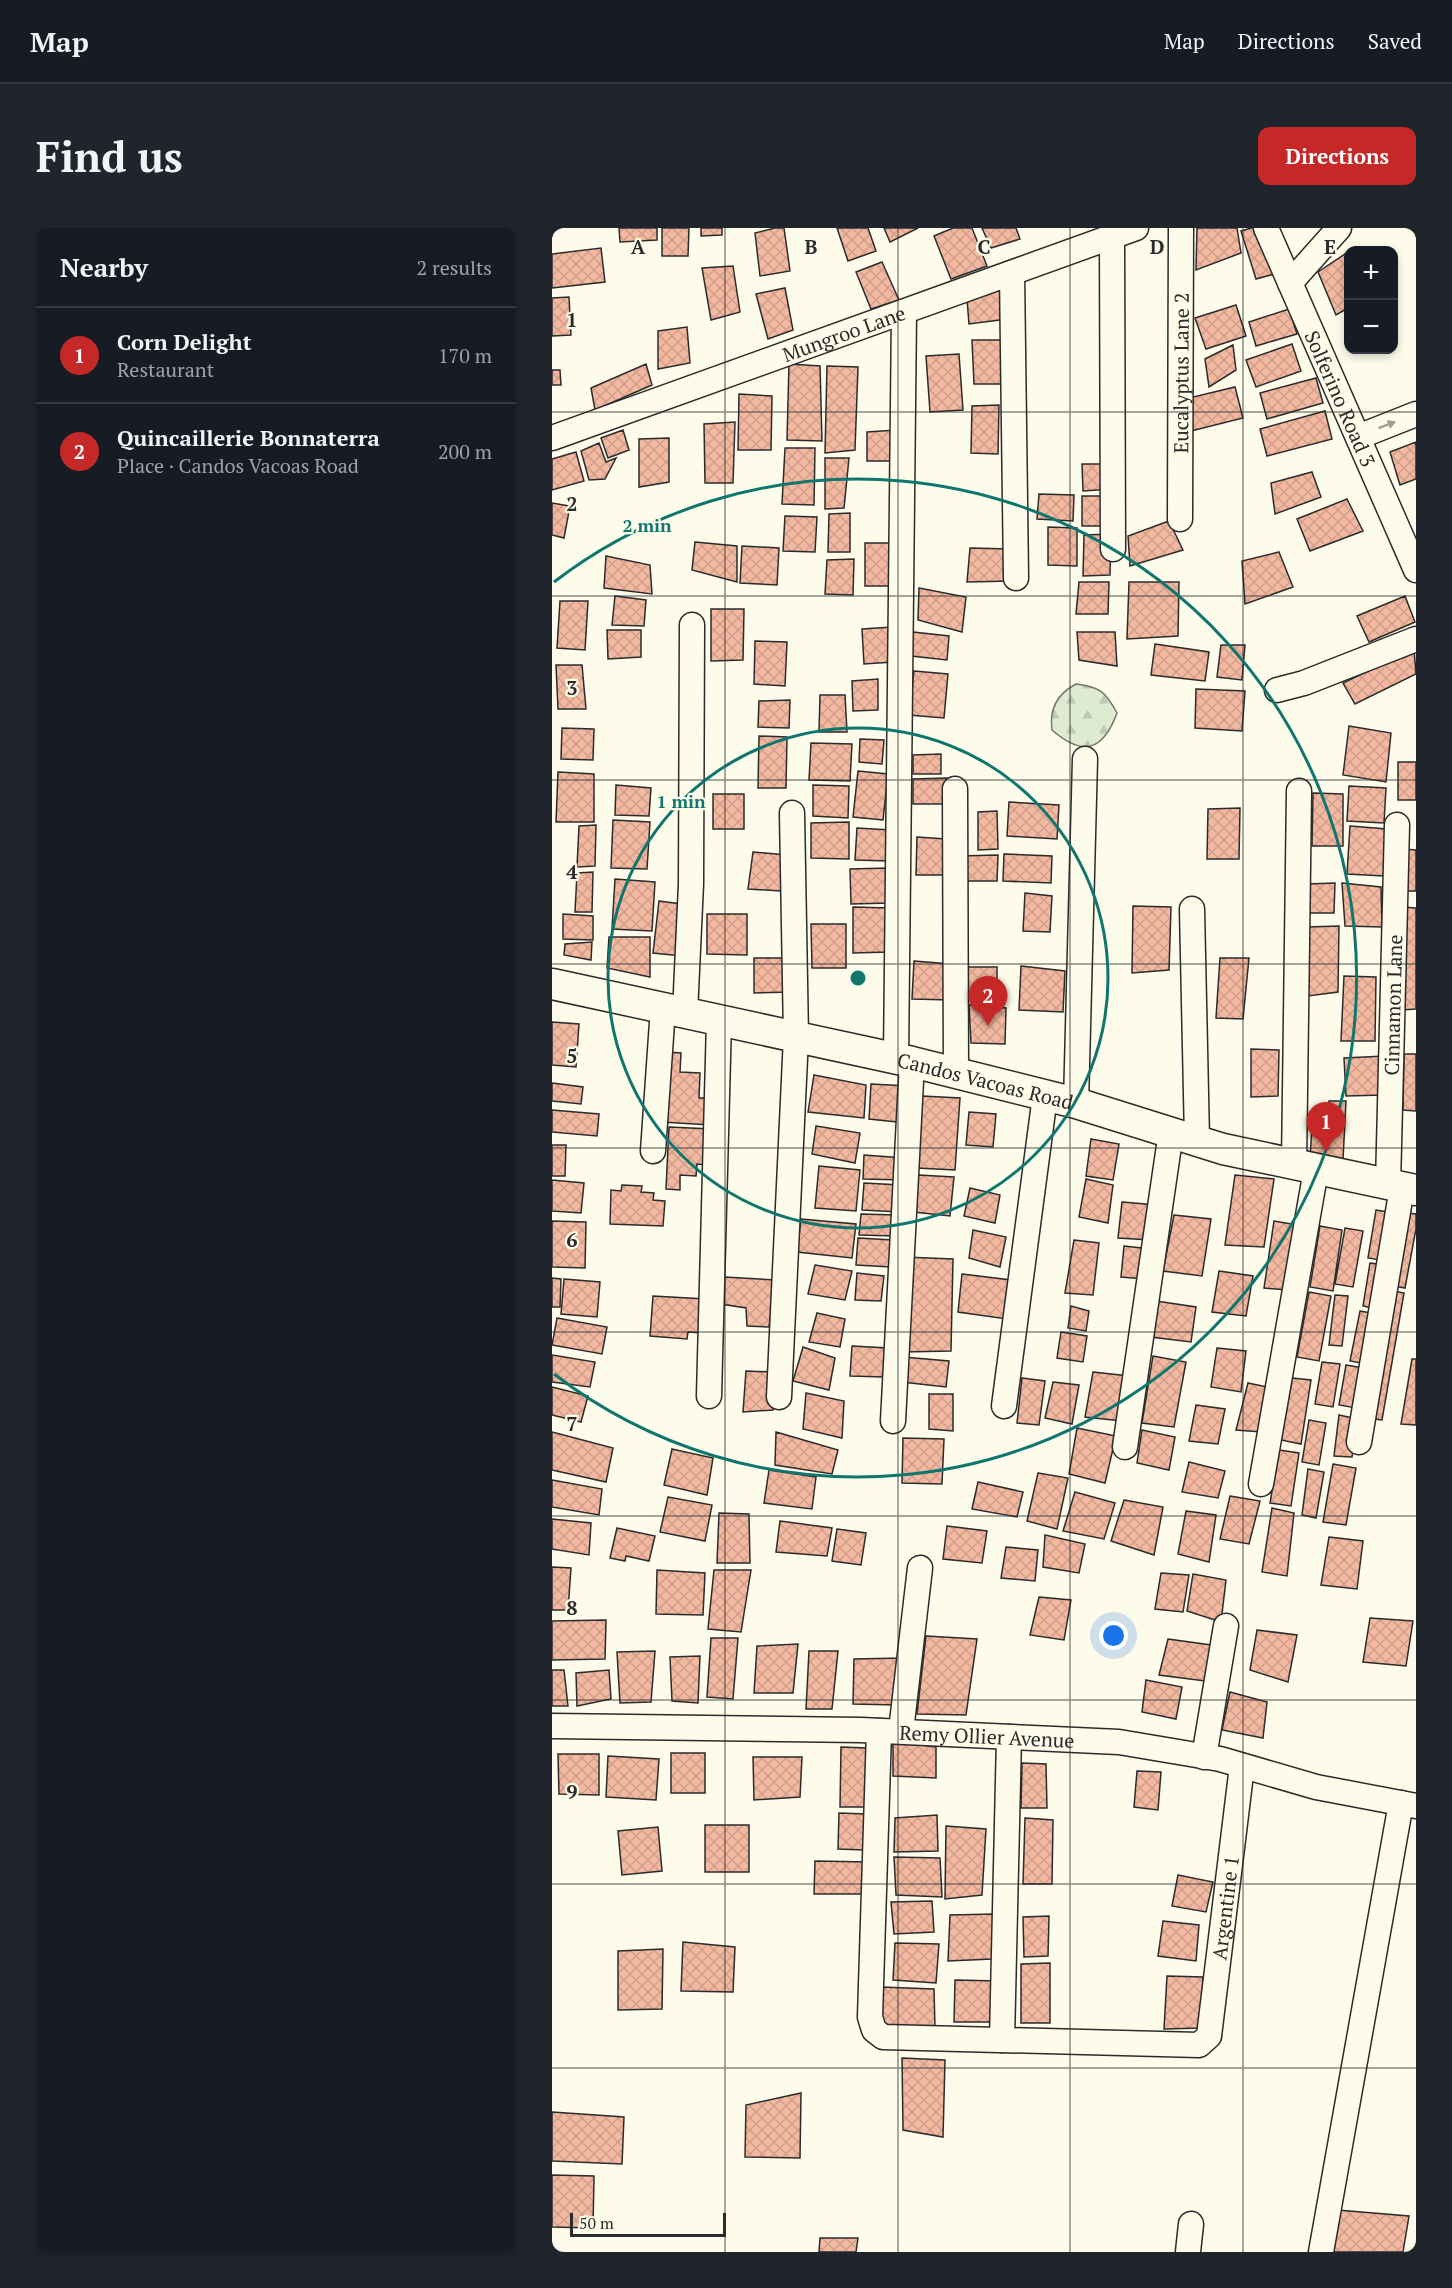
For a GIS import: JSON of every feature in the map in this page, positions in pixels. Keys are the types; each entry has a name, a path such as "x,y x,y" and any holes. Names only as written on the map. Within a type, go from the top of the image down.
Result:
{"main road":[{"name":"Candos Vacoas Road","path":"552,984 904,1061 1076,1103 1184,1136 1305,1168 1402,1188"}],"street":[{"name":"Mungroo Lane","path":"552,438 1137,228"},
{"name":"Eucalyptus Lane 2","path":"1180,519 1181,228"},
{"name":"Solferino Road 3","path":"1266,228 1416,570"},
{"path":"1290,284 1339,228"},
{"path":"1112,237 1113,549"},
{"path":"1012,273 1016,578"},
{"path":"893,1421 904,1061 904,312"},
{"path":"1358,437 1416,414"},
{"path":"652,1151 691,884 692,625"},
{"path":"1277,690 1304,683 1416,639"},
{"path":"1076,1103 1085,759"},
{"path":"955,789 956,1074"},
{"path":"1261,1485 1305,1168 1299,791"},
{"path":"779,1397 796,1037 792,813"},
{"name":"Cinnamon Lane","path":"1359,1442 1402,1188 1397,825"},
{"path":"1125,1447 1184,1136 1192,909"},
{"path":"709,1396 719,1020"},
{"path":"1004,1406 1045,1095"},
{"path":"920,1568 890,1731 870,2017 874,2030 883,2037 1002,2040 1009,1737"},
{"path":"1204,1757 1226,1626"},
{"name":"Remy Ollier Avenue","path":"552,1726 890,1731 1119,1742 1204,1757 1316,1787 1409,1804"},
{"name":"Argentine 1","path":"1002,2040 1199,2045 1209,2036 1242,1766"},
{"path":"1321,2252 1409,1804"},
{"path":"1188,2252 1191,2224"}],"green space":[{"path":"1076,684 1101,691 1117,713 1105,735 1091,746 1082,747 1073,744 1052,730 1053,709 1059,697"}],"building":[{"path":"619,228 657,228 657,240 620,242"},
{"path":"662,228 689,228 688,256 662,256"},
{"path":"701,228 722,228 722,235 701,236"},
{"path":"784,228 790,271 760,276 755,233"},
{"path":"837,228 868,228 876,251 848,261"},
{"path":"884,228 918,228 890,242"},
{"path":"953,228 972,228 987,266 951,279 934,236"},
{"path":"982,228 1016,228 1020,239 991,248"},
{"path":"1197,228 1237,228 1241,253 1196,270"},
{"path":"1264,228 1278,273 1256,279 1241,231"},
{"path":"601,248 605,282 552,288 552,254"},
{"path":"1344,255 1344,310 1336,315 1318,272"},
{"path":"882,262 899,300 871,309 856,272"},
{"path":"733,266 740,312 711,320 702,268"},
{"path":"1004,286 1007,319 969,324 967,299"},
{"path":"785,288 793,330 768,339 756,294"},
{"path":"569,297 571,335 552,336 552,298"},
{"path":"1236,305 1246,336 1206,349 1195,318"},
{"path":"1289,309 1297,334 1256,346 1249,322"},
{"path":"687,327 690,363 658,369 658,331"},
{"path":"972,340 1008,340 1008,384 974,384"},
{"path":"1292,344 1301,371 1256,387 1246,360"},
{"path":"1233,345 1236,370 1209,387 1205,359"},
{"path":"959,354 963,410 930,412 926,356"},
{"path":"646,364 652,385 595,410 591,388"},
{"path":"789,364 820,366 822,441 787,440"},
{"path":"827,366 858,367 855,450 825,453"},
{"path":"552,370 560,370 561,385 552,385"},
{"path":"1316,378 1323,403 1267,419 1260,393"},
{"path":"1235,387 1243,418 1191,431 1193,397"},
{"path":"739,394 772,396 771,450 738,450"},
{"path":"999,405 998,454 971,453 972,406"},
{"path":"1325,411 1332,439 1267,456 1260,429"},
{"path":"735,422 733,483 705,483 704,424"},
{"path":"623,430 629,450 608,458 601,438"},
{"path":"896,430 897,461 867,461 867,432"},
{"path":"669,438 669,482 639,487 639,439"},
{"path":"1416,442 1416,479 1400,485 1390,452"},
{"path":"599,443 606,462 616,458 605,479 589,480 581,451"},
{"path":"785,448 815,448 814,505 782,504"},
{"path":"576,452 584,481 552,490 552,459"},
{"path":"825,458 849,458 844,508 825,509"},
{"path":"1082,464 1112,464 1112,489 1083,491"},
{"path":"1312,472 1321,497 1275,514 1271,483"},
{"path":"1039,494 1074,495 1073,521 1037,519"},
{"path":"1082,496 1105,496 1105,526 1082,526"},
{"path":"1347,499 1363,531 1310,551 1297,519"},
{"path":"552,503 570,506 564,538 552,535"},
{"path":"850,513 850,552 828,552 829,514"},
{"path":"785,516 817,517 815,552 783,551"},
{"path":"1169,521 1183,550 1130,566 1128,536"},
{"path":"1048,527 1077,528 1077,566 1048,565"},
{"path":"1111,534 1110,575 1083,576 1084,535"},
{"path":"695,542 737,546 737,582 692,570"},
{"path":"865,543 897,543 896,586 865,586"},
{"path":"742,546 779,548 777,585 740,583"},
{"path":"970,548 1011,549 1012,581 967,582"},
{"path":"1279,552 1293,587 1245,604 1242,561"},
{"path":"606,556 650,565 652,594 604,588"},
{"path":"854,559 853,595 825,594 827,560"},
{"path":"1079,582 1109,582 1108,614 1076,614"},
{"path":"1129,582 1179,582 1178,636 1127,639"},
{"path":"919,588 966,597 962,632 918,620"},
{"path":"615,596 646,600 644,626 612,625"},
{"path":"1405,596 1415,622 1369,642 1357,616"},
{"path":"560,601 588,601 585,650 557,648"},
{"path":"711,609 744,609 743,660 711,661"},
{"path":"892,627 893,662 864,664 862,629"},
{"path":"607,630 641,630 641,657 608,659"},
{"path":"913,632 949,636 947,660 911,656"},
{"path":"1077,632 1115,632 1117,666 1079,660"},
{"path":"755,641 787,642 785,686 754,684"},
{"path":"1155,644 1209,652 1205,681 1151,675"},
{"path":"1221,645 1245,645 1242,680 1217,677"},
{"path":"1414,649 1416,674 1355,704 1343,683"},
{"path":"556,665 582,665 586,709 558,709"},
{"path":"914,671 948,674 944,718 909,715"},
{"path":"878,679 878,710 853,711 852,681"},
{"path":"1196,689 1245,691 1242,731 1195,728"},
{"path":"820,695 845,695 847,732 819,732"},
{"path":"790,700 789,728 758,727 759,701"},
{"path":"1349,726 1391,733 1386,782 1343,775"},
{"path":"562,728 594,729 593,760 561,759"},
{"path":"759,736 787,737 786,788 758,788"},
{"path":"860,739 884,740 882,764 859,762"},
{"path":"811,743 852,744 850,781 809,780"},
{"path":"941,754 941,774 913,774 913,755"},
{"path":"1398,762 1416,762 1416,800 1398,800"},
{"path":"858,771 888,774 883,820 853,817"},
{"path":"558,772 594,774 594,822 556,822"},
{"path":"947,778 947,804 913,804 913,779"},
{"path":"616,785 651,788 649,816 615,815"},
{"path":"813,785 849,786 848,818 813,816"},
{"path":"1349,786 1386,788 1384,823 1347,821"},
{"path":"1313,793 1343,794 1343,846 1312,846"},
{"path":"713,794 744,794 744,829 713,829"},
{"path":"1009,802 1059,805 1057,839 1007,836"},
{"path":"1240,808 1239,859 1207,859 1208,809"},
{"path":"997,811 998,849 978,850 978,812"},
{"path":"613,820 650,822 647,869 611,868"},
{"path":"849,822 849,859 811,858 811,823"},
{"path":"596,825 595,866 577,867 579,826"},
{"path":"1350,826 1387,829 1384,876 1347,874"},
{"path":"857,828 890,830 889,861 855,860"},
{"path":"917,837 946,839 945,875 916,875"},
{"path":"1404,849 1416,850 1416,891 1405,891"},
{"path":"753,852 787,855 781,891 748,889"},
{"path":"1004,854 1052,856 1051,883 1003,881"},
{"path":"998,855 997,881 959,881 959,856"},
{"path":"890,868 890,903 851,904 850,869"},
{"path":"593,872 592,912 575,912 577,873"},
{"path":"615,879 655,882 652,931 612,929"},
{"path":"1335,883 1334,913 1308,913 1307,884"},
{"path":"1342,883 1381,887 1382,927 1345,926"},
{"path":"1025,893 1052,896 1050,932 1023,931"},
{"path":"659,901 689,905 682,956 653,953"},
{"path":"1133,906 1171,907 1169,970 1132,973"},
{"path":"853,907 889,908 888,952 853,953"},
{"path":"1402,907 1416,908 1416,1009 1401,1010"},
{"path":"563,914 593,916 593,940 563,939"},
{"path":"707,914 747,914 747,955 707,954"},
{"path":"811,924 846,924 846,968 812,968"},
{"path":"1339,926 1338,992 1308,996 1306,927"},
{"path":"609,937 650,937 650,977 607,968"},
{"path":"592,942 591,960 564,955 565,944"},
{"path":"754,958 788,958 789,992 754,993"},
{"path":"1220,958 1249,958 1243,1019 1216,1018"},
{"path":"914,961 951,964 951,1000 912,999"},
{"path":"1021,966 1065,971 1063,1012 1019,1010"},
{"path":"964,967 997,967 997,1000 964,1000"},
{"path":"1344,976 1376,977 1375,1041 1341,1041"},
{"path":"969,1005 1006,1008 1005,1044 971,1043"},
{"path":"552,1022 579,1024 576,1067 552,1065"},
{"path":"1251,1049 1279,1050 1278,1096 1251,1097"},
{"path":"667,1052 681,1053 680,1072 700,1073 699,1098 713,1098 711,1125 662,1122"},
{"path":"1404,1054 1416,1054 1416,1111 1403,1110"},
{"path":"1385,1056 1383,1095 1346,1096 1344,1058"},
{"path":"814,1075 866,1085 864,1118 808,1112"},
{"path":"552,1083 583,1087 581,1104 552,1101"},
{"path":"871,1084 908,1086 906,1123 869,1119"},
{"path":"922,1096 960,1098 955,1170 917,1168"},
{"path":"1329,1101 1346,1101 1343,1160 1310,1158 1313,1111 1329,1112"},
{"path":"552,1110 599,1114 597,1136 552,1132"},
{"path":"969,1112 996,1114 993,1147 966,1145"},
{"path":"816,1126 860,1133 855,1163 812,1154"},
{"path":"669,1127 711,1129 708,1165 697,1164 696,1176 680,1175 680,1190 666,1189"},
{"path":"1091,1139 1119,1144 1113,1180 1086,1176"},
{"path":"552,1145 566,1145 565,1176 552,1176"},
{"path":"864,1155 904,1158 904,1180 863,1179"},
{"path":"819,1166 860,1170 856,1211 815,1208"},
{"path":"918,1175 954,1177 950,1216 914,1212"},
{"path":"1235,1175 1274,1179 1264,1247 1225,1245"},
{"path":"1086,1179 1113,1185 1108,1223 1079,1217"},
{"path":"552,1180 584,1183 581,1213 552,1211"},
{"path":"864,1183 901,1185 899,1212 862,1210"},
{"path":"622,1185 642,1186 641,1192 654,1193 653,1200 665,1201 663,1226 610,1224 611,1190 621,1191"},
{"path":"970,1188 1000,1195 995,1223 964,1216"},
{"path":"1122,1202 1157,1205 1151,1240 1118,1238"},
{"path":"1376,1210 1394,1213 1386,1261 1368,1258"},
{"path":"1402,1212 1416,1214 1416,1229 1405,1288 1389,1285"},
{"path":"861,1214 896,1215 895,1236 859,1235"},
{"path":"1174,1215 1211,1219 1202,1276 1163,1271"},
{"path":"801,1219 856,1224 852,1258 797,1252"},
{"path":"552,1221 586,1222 585,1268 552,1267"},
{"path":"1274,1221 1303,1226 1287,1290 1264,1288"},
{"path":"1320,1226 1342,1230 1333,1291 1310,1287"},
{"path":"1345,1228 1363,1231 1353,1287 1335,1284"},
{"path":"973,1230 1006,1237 1000,1267 969,1258"},
{"path":"858,1238 893,1240 891,1267 856,1265"},
{"path":"1074,1240 1099,1243 1093,1295 1065,1293"},
{"path":"1124,1246 1150,1249 1145,1279 1121,1277"},
{"path":"904,1257 953,1259 951,1351 902,1352"},
{"path":"1370,1263 1384,1265 1377,1309 1363,1306"},
{"path":"815,1265 852,1271 845,1300 808,1294"},
{"path":"1219,1271 1253,1276 1246,1316 1212,1312"},
{"path":"857,1273 884,1276 881,1301 855,1300"},
{"path":"962,1274 1011,1280 1007,1319 958,1312"},
{"path":"724,1277 775,1280 769,1327 747,1326 746,1308 721,1304"},
{"path":"552,1278 561,1279 560,1307 552,1307"},
{"path":"564,1279 600,1282 597,1317 561,1314"},
{"path":"1389,1290 1404,1293 1382,1420 1367,1418"},
{"path":"1309,1292 1331,1296 1319,1361 1297,1357"},
{"path":"1335,1295 1348,1296 1342,1346 1329,1345"},
{"path":"653,1296 705,1299 703,1333 688,1332 687,1339 650,1336"},
{"path":"1156,1301 1196,1307 1191,1342 1151,1337"},
{"path":"1071,1306 1089,1311 1086,1331 1068,1328"},
{"path":"1360,1311 1377,1314 1367,1364 1350,1361"},
{"path":"817,1313 845,1319 840,1347 809,1342"},
{"path":"557,1318 607,1327 602,1354 552,1345"},
{"path":"1061,1332 1087,1336 1083,1362 1057,1358"},
{"path":"852,1346 888,1348 884,1377 850,1376"},
{"path":"803,1347 835,1358 829,1390 793,1381"},
{"path":"1217,1348 1246,1351 1241,1392 1211,1387"},
{"path":"552,1355 595,1362 590,1387 552,1382"},
{"path":"1153,1356 1186,1362 1174,1427 1142,1423"},
{"path":"903,1357 949,1361 946,1387 902,1382"},
{"path":"1412,1359 1416,1359 1416,1425 1401,1424"},
{"path":"1322,1362 1340,1364 1333,1407 1315,1404"},
{"path":"1346,1365 1370,1369 1362,1409 1339,1405"},
{"path":"746,1371 772,1372 773,1410 743,1412"},
{"path":"1093,1372 1129,1376 1122,1421 1085,1417"},
{"path":"1022,1378 1045,1381 1039,1425 1017,1423"},
{"path":"1292,1378 1311,1380 1301,1444 1281,1440"},
{"path":"1053,1382 1079,1385 1072,1424 1045,1418"},
{"path":"1248,1383 1272,1388 1262,1432 1236,1430"},
{"path":"552,1387 588,1396 581,1422 552,1415"},
{"path":"806,1393 844,1401 842,1438 803,1429"},
{"path":"929,1394 953,1394 953,1431 929,1429"},
{"path":"1196,1405 1225,1409 1218,1444 1189,1441"},
{"path":"1339,1415 1358,1419 1352,1457 1334,1456"},
{"path":"1309,1420 1326,1423 1319,1465 1302,1462"},
{"path":"1077,1428 1116,1436 1105,1483 1069,1474"},
{"path":"1142,1430 1175,1437 1169,1470 1137,1463"},
{"path":"552,1432 613,1448 606,1482 552,1470"},
{"path":"776,1432 838,1450 832,1474 775,1465"},
{"path":"903,1438 944,1439 942,1484 902,1483"},
{"path":"672,1449 713,1458 707,1495 664,1485"},
{"path":"1279,1450 1299,1453 1291,1506 1270,1503"},
{"path":"1189,1462 1225,1471 1218,1498 1182,1492"},
{"path":"1333,1464 1356,1468 1346,1525 1323,1522"},
{"path":"1308,1469 1324,1472 1316,1518 1302,1515"},
{"path":"769,1470 816,1477 812,1509 764,1503"},
{"path":"1038,1473 1068,1478 1057,1529 1027,1521"},
{"path":"552,1480 602,1489 599,1515 552,1507"},
{"path":"978,1482 1023,1492 1017,1517 972,1509"},
{"path":"1075,1492 1115,1503 1104,1539 1063,1531"},
{"path":"1230,1496 1260,1501 1249,1544 1220,1539"},
{"path":"668,1497 712,1505 705,1541 660,1532"},
{"path":"1124,1500 1163,1507 1154,1555 1111,1541"},
{"path":"1272,1508 1294,1513 1287,1576 1262,1572"},
{"path":"1186,1511 1216,1515 1209,1562 1178,1554"},
{"path":"719,1513 749,1514 750,1563 717,1563"},
{"path":"552,1519 591,1523 589,1555 552,1549"},
{"path":"780,1521 832,1528 827,1556 776,1552"},
{"path":"947,1526 987,1531 982,1563 943,1559"},
{"path":"617,1528 655,1536 649,1561 626,1556 625,1561 610,1558"},
{"path":"837,1529 866,1533 861,1565 832,1561"},
{"path":"1045,1535 1085,1544 1079,1573 1043,1567"},
{"path":"1329,1537 1363,1541 1357,1589 1321,1585"},
{"path":"1006,1547 1038,1550 1035,1581 1001,1578"},
{"path":"552,1567 571,1568 568,1610 552,1610"},
{"path":"657,1570 705,1573 703,1615 656,1614"},
{"path":"714,1570 751,1570 741,1632 708,1629"},
{"path":"1161,1573 1189,1575 1183,1612 1155,1609"},
{"path":"1193,1574 1226,1580 1221,1622 1187,1611"},
{"path":"1039,1597 1071,1600 1064,1640 1030,1635"},
{"path":"1370,1618 1413,1621 1406,1666 1363,1662"},
{"path":"606,1620 605,1659 552,1660 552,1621"},
{"path":"1257,1630 1297,1635 1288,1682 1250,1670"},
{"path":"926,1636 977,1639 966,1715 917,1714"},
{"path":"711,1638 738,1638 733,1699 707,1697"},
{"path":"1168,1639 1211,1645 1205,1681 1159,1675"},
{"path":"798,1644 793,1693 754,1693 757,1646"},
{"path":"655,1651 651,1702 620,1703 617,1652"},
{"path":"809,1651 838,1651 832,1709 806,1709"},
{"path":"700,1656 698,1703 672,1701 670,1657"},
{"path":"902,1658 898,1705 853,1704 854,1659"},
{"path":"552,1670 564,1670 568,1706 552,1706"},
{"path":"609,1670 611,1699 577,1706 576,1673"},
{"path":"1146,1680 1182,1687 1176,1719 1142,1712"},
{"path":"1230,1692 1267,1702 1263,1738 1222,1730"},
{"path":"893,1741 936,1747 936,1778 893,1776"},
{"path":"841,1747 867,1748 865,1807 840,1807"},
{"path":"671,1753 705,1753 705,1793 671,1793"},
{"path":"558,1754 599,1754 599,1795 559,1794"},
{"path":"608,1756 659,1759 656,1800 606,1797"},
{"path":"753,1757 802,1757 800,1797 754,1800"},
{"path":"1022,1763 1046,1764 1047,1808 1021,1808"},
{"path":"1137,1771 1161,1772 1158,1810 1134,1807"},
{"path":"839,1813 866,1814 865,1850 838,1849"},
{"path":"937,1815 938,1851 894,1852 895,1818"},
{"path":"1025,1818 1053,1820 1052,1884 1023,1884"},
{"path":"705,1825 749,1825 749,1872 705,1872"},
{"path":"946,1826 986,1829 982,1895 945,1899"},
{"path":"658,1827 662,1871 622,1875 618,1831"},
{"path":"894,1857 940,1858 942,1897 896,1895"},
{"path":"815,1861 869,1862 868,1894 814,1894"},
{"path":"1178,1875 1213,1882 1206,1912 1172,1906"},
{"path":"932,1901 934,1932 894,1934 891,1902"},
{"path":"994,1914 992,1959 948,1961 950,1915"},
{"path":"1049,1916 1048,1956 1024,1957 1023,1917"},
{"path":"1163,1921 1199,1925 1196,1961 1158,1956"},
{"path":"683,1942 735,1947 733,1992 681,1991"},
{"path":"895,1943 939,1944 936,1983 893,1980"},
{"path":"663,1949 662,2009 618,2010 618,1951"},
{"path":"1050,1963 1050,2023 1021,2023 1021,1964"},
{"path":"1167,1976 1203,1977 1201,2028 1164,2029"},
{"path":"955,1980 998,1981 997,2022 954,2022"},
{"path":"881,1987 934,1989 935,2029 880,2025"},
{"path":"902,2058 945,2060 943,2137 903,2130"},
{"path":"801,2093 800,2158 745,2157 746,2105"},
{"path":"552,2112 624,2117 622,2164 552,2161"},
{"path":"552,2175 594,2176 593,2228 552,2227"},
{"path":"1337,2210 1409,2216 1403,2252 1331,2252"},
{"path":"820,2238 858,2238 856,2252 819,2252"}],"place":[{"name":"Quincaillerie Bonnaterra","path":"988,1026"},
{"name":"Corn Delight","path":"1326,1152"}]}
